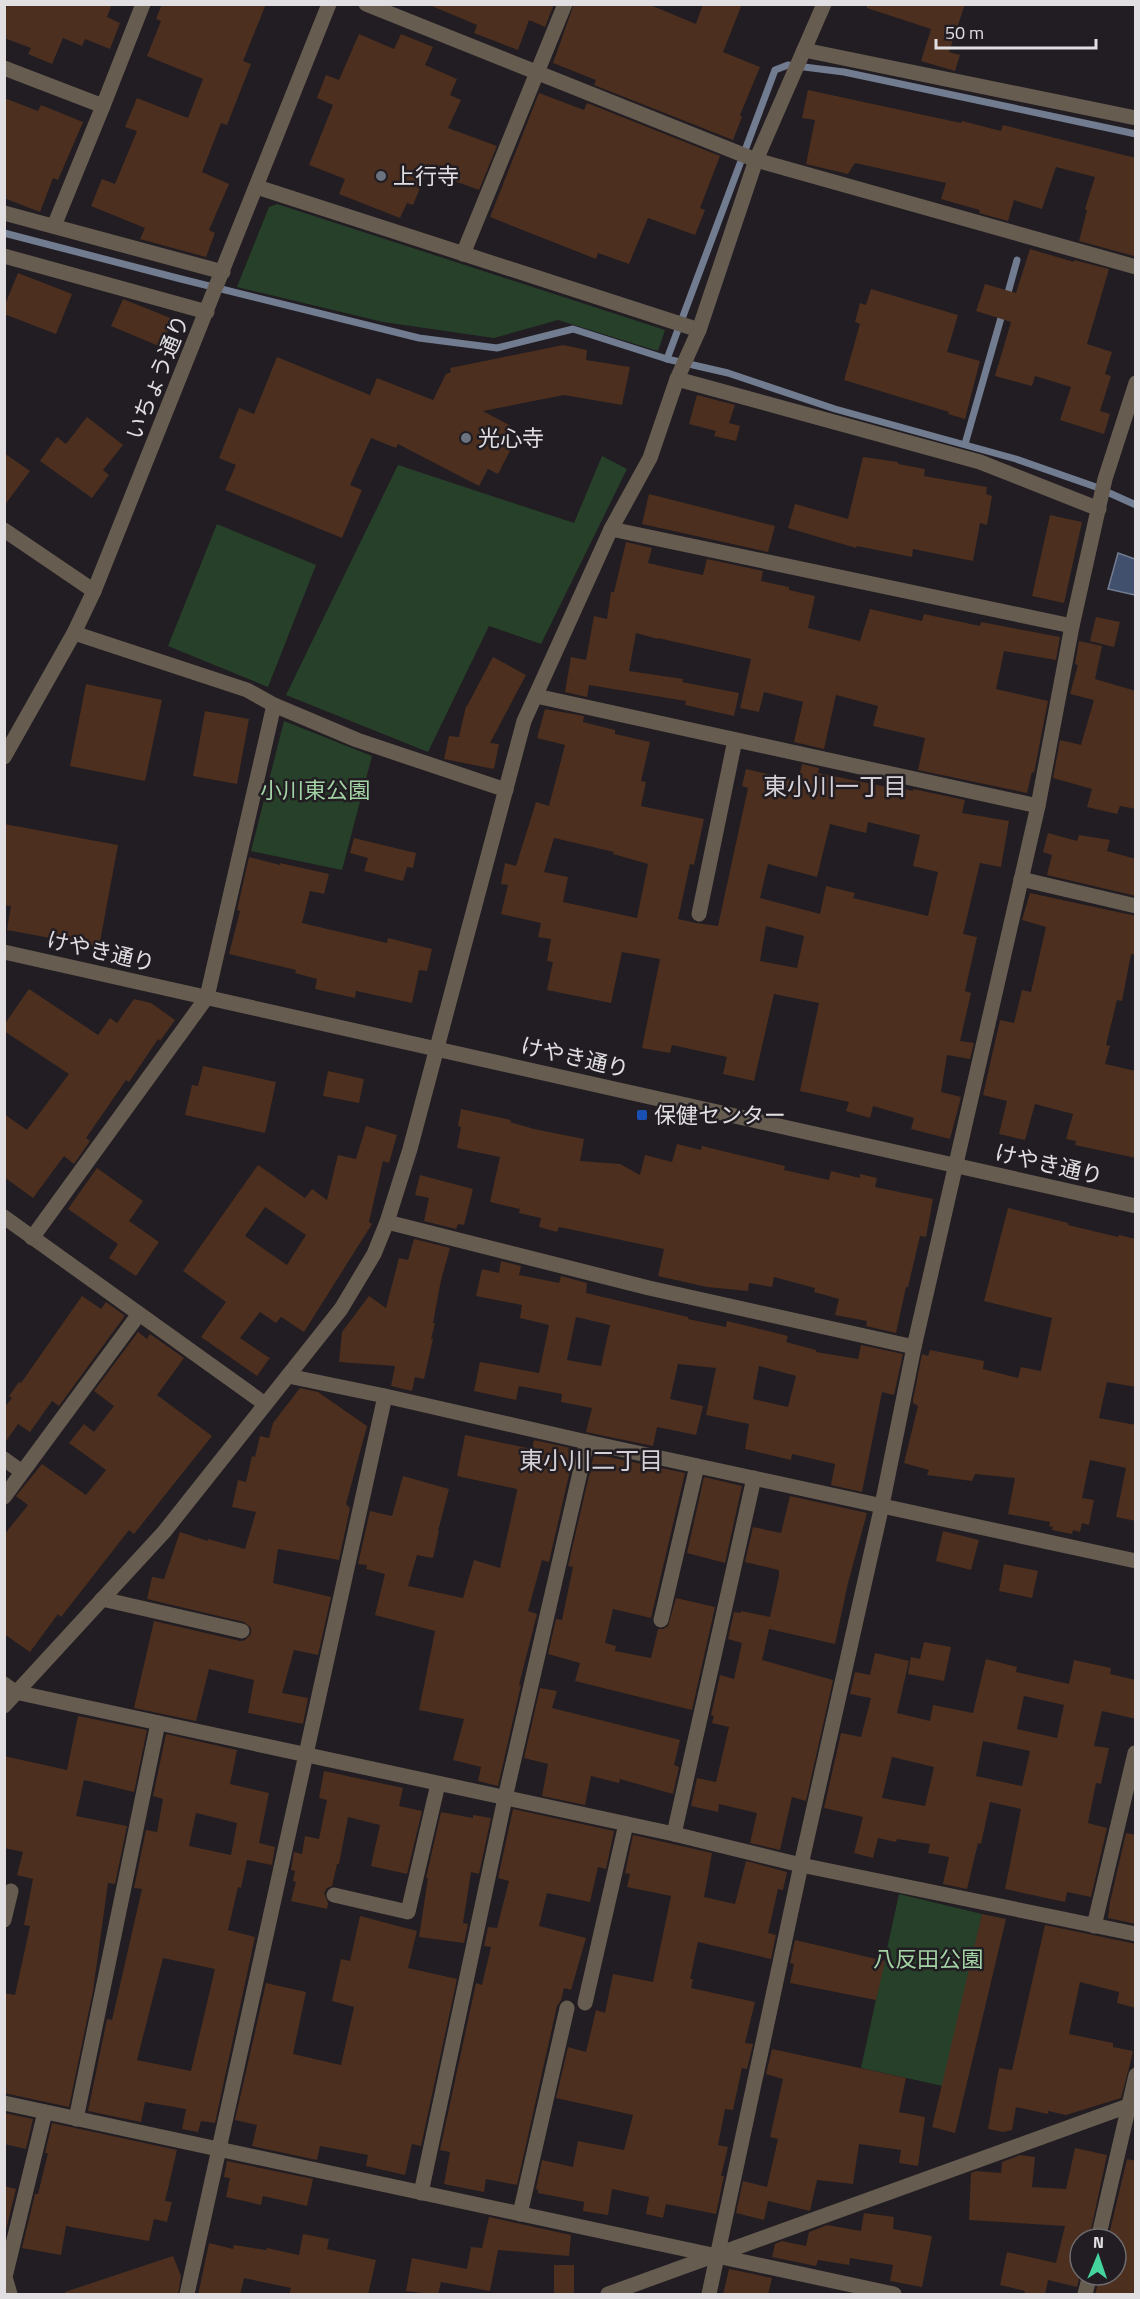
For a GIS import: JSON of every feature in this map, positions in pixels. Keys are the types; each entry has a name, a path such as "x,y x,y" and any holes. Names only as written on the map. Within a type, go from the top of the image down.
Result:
{"street":[{"path":"54,225 143,4"},
{"name":"いちょう通り","path":"4,757 74,633 94,591 329,4"},
{"path":"366,4 756,160 1136,267"},
{"path":"464,254 565,4"},
{"path":"4,1706 10,1688 102,1599 164,1532 341,1309 374,1254 387,1222 437,1048 524,721 611,528 650,458 677,379 699,330 756,160 824,4"},
{"path":"804,50 1136,118"},
{"path":"4,68 103,106"},
{"path":"257,187 699,330"},
{"path":"4,213 54,225 222,275"},
{"path":"4,256 208,309"},
{"path":"677,379 980,462 1098,509"},
{"path":"709,2295 801,1865 882,1505 914,1347 1038,806 1072,626 1098,509 1105,479 1136,383"},
{"path":"611,528 1072,626"},
{"path":"4,530 94,591"},
{"path":"74,633 247,690 274,705 357,740 506,790"},
{"path":"536,696 1038,806"},
{"path":"32,1238 207,997 274,705"},
{"path":"699,914 735,740"},
{"path":"1021,879 1136,906"},
{"name":"けやき通り","path":"4,952 1136,1206"},
{"path":"4,1217 265,1404"},
{"path":"387,1222 649,1288 914,1347"},
{"path":"4,1497 139,1314"},
{"path":"288,1376 1136,1562"},
{"path":"187,2295 385,1396"},
{"path":"421,2193 505,1798 587,1442"},
{"path":"4,1459 22,1472"},
{"path":"661,1620 697,1466"},
{"path":"674,1834 754,1478"},
{"path":"102,1599 242,1631"},
{"path":"10,1688 158,1723 674,1834 801,1865 1136,1934"},
{"path":"76,2119 158,1723"},
{"path":"1094,1926 1135,1753"},
{"path":"334,1895 408,1912 438,1784"},
{"path":"585,2003 626,1824"},
{"path":"4,1920 11,1892"},
{"path":"520,2214 567,2008"},
{"path":"1101,2227 1132,2105 1136,2075"},
{"path":"4,2103 894,2295"},
{"path":"608,2295 1132,2105"},
{"path":"10,2295 4,2277 45,2112"}],"green space":[{"path":"277,204 665,330 658,351 558,320 494,338 383,322 237,287 269,207"},
{"path":"602,456 627,469 541,644 489,626 428,752 286,695 398,465 574,523"},
{"path":"217,524 316,565 268,687 168,646"},
{"name":"小川東公園","path":"284,721 372,756 342,870 251,851"},
{"name":"八反田公園","path":"899,1894 982,1914 943,2086 861,2068"}],"water":[{"path":"1118,553 1135,559 1135,595 1108,589"}],"building":[{"path":"8,4 112,4 107,17 120,23 110,49 85,39 82,46 63,38 52,64 28,54 31,48 4,38 4,13"},
{"path":"162,4 266,4 243,61 251,64 227,125 221,123 202,172 229,184 209,230 215,233 206,257 140,239 145,228 91,206 102,179 115,184 137,131 125,127 137,98 188,118 203,79 147,56 161,21 156,19"},
{"path":"427,4 554,4 545,27 529,20 518,50 474,33 477,25"},
{"path":"574,4 648,4 696,24 703,4 742,4 723,52 760,67 740,115 742,117 733,140 594,85 596,80 553,63"},
{"path":"867,4 965,4 949,52 960,55 955,71 921,61 931,29 867,8"},
{"path":"359,34 394,49 401,34 433,47 425,65 457,79 450,95 461,100 448,128 497,146 479,190 427,171 413,205 407,203 400,218 339,194 345,179 309,165 333,105 317,98 326,75 339,80"},
{"path":"808,90 1001,131 1003,125 1136,158 1134,256 1079,241 1087,210 1085,209 1095,177 1056,167 1042,209 1014,200 1008,221 941,199 946,183 855,163 848,174 806,164 815,120 802,118"},
{"path":"539,93 584,110 587,103 720,156 700,208 705,210 695,235 648,218 629,264 598,253 596,259 490,217"},
{"path":"4,98 38,111 41,105 83,122 58,180 53,178 40,212 4,198"},
{"path":"1030,249 1074,262 1074,260 1109,269 1087,344 1112,352 1105,374 1111,376 1100,411 1110,414 1104,434 1060,420 1071,387 1035,376 1032,386 995,376 1011,322 976,311 985,284 1016,293"},
{"path":"18,273 72,294 56,334 4,314 4,307"},
{"path":"871,289 958,315 947,352 980,361 965,419 844,380 860,324 855,322 860,303 866,305"},
{"path":"123,299 173,319 161,347 111,326"},
{"path":"563,345 587,350 586,360 630,367 622,405 564,395 483,411 511,426 504,440 513,445 498,474 488,469 479,486 398,444 396,448 371,438 350,485 362,490 342,538 225,490 236,465 219,458 239,408 254,414 277,357 370,395 377,378 433,400 446,374 451,372 450,368"},
{"path":"697,395 735,405 729,423 740,426 736,441 714,436 716,431 689,424"},
{"path":"87,417 123,445 103,470 109,475 92,498 40,461 57,437 66,444"},
{"path":"4,453 30,471 4,506"},
{"path":"863,457 925,469 924,476 987,487 986,494 992,496 987,525 980,523 973,561 913,549 912,557 857,546 856,548 788,528 795,504 848,519"},
{"path":"649,494 775,526 768,552 642,524"},
{"path":"1050,515 1082,522 1064,603 1032,596"},
{"path":"626,542 652,548 648,563 665,567 703,575 707,559 763,571 761,581 815,596 808,628 860,641 870,609 922,621 924,614 980,626 981,622 1060,637 1056,660 1004,651 996,689 1048,701 1034,773 1032,772 1027,793 918,770 925,738 873,726 878,706 836,695 824,749 794,742 803,702 764,692 759,712 740,708 751,659 636,633 629,671 683,679 682,682 739,693 734,716 685,705 686,701 589,685 587,697 565,692 571,657 586,660 594,616 607,619 611,592 614,592"},
{"path":"1096,617 1120,622 1114,647 1090,641"},
{"path":"1079,641 1102,646 1095,679 1136,691 1136,809 1120,806 1117,814 1087,807 1092,789 1053,778 1060,740 1081,745 1094,700 1070,694 1078,665 1075,664"},
{"path":"493,657 526,675 490,743 499,744 494,769 444,759 449,736 459,737 466,706"},
{"path":"86,684 162,700 145,781 70,766"},
{"path":"545,709 584,716 583,722 615,730 615,734 650,742 641,781 646,782 641,806 704,819 694,865 690,864 678,919 696,923 718,926 748,788 742,786 746,769 798,781 802,764 819,768 818,773 965,800 962,813 1009,821 1001,867 980,863 963,934 977,937 965,991 971,993 960,1041 974,1043 970,1059 947,1055 941,1092 961,1097 950,1139 911,1129 914,1118 873,1106 870,1118 846,1111 849,1102 800,1091 819,1003 774,994 754,1081 723,1074 727,1057 672,1045 670,1053 642,1048 660,959 622,952 611,1003 547,990 553,962 547,961 551,939 538,937 541,923 501,914 508,885 501,884 505,863 516,866 536,802 549,806 565,745 537,738","holes":["868,822 920,835 913,866 938,872 928,916 853,898 855,893 826,886 820,914 760,898 768,864 817,877 830,824 866,833","554,838 614,852 613,854 648,864 637,918 563,902 568,877 544,872","766,926 804,936 797,968 760,961"]},
{"path":"205,711 249,719 237,784 193,776"},
{"path":"4,824 118,845 99,947 7,930 11,906 4,905"},
{"path":"1048,833 1077,841 1079,835 1110,840 1107,851 1136,859 1136,896 1047,875 1052,855 1043,852"},
{"path":"354,838 416,853 413,868 407,867 403,881 364,871 368,858 350,853"},
{"path":"249,857 329,874 324,894 310,891 302,923 387,943 388,938 432,949 427,971 419,970 412,1003 356,991 355,998 315,989 317,979 295,973 296,970 229,954 240,911 237,910"},
{"path":"1030,893 1136,916 1136,955 1131,954 1122,1001 1117,1000 1106,1045 1110,1046 1105,1064 1136,1071 1136,1158 1075,1145 1076,1141 1066,1139 1073,1114 1035,1104 1025,1140 999,1134 1007,1101 983,1095 1000,1020 1014,1023 1022,990 1031,992 1046,927 1022,920"},
{"path":"29,989 98,1035 110,1018 117,1023 134,999 151,1003 175,1020 160,1041 158,1039 129,1082 126,1080 86,1138 90,1141 74,1164 64,1156 33,1198 4,1177 4,1114 27,1130 69,1074 4,1031 4,1025"},
{"path":"203,1066 276,1082 265,1133 185,1115 192,1085 198,1086"},
{"path":"328,1071 364,1079 359,1103 323,1096"},
{"path":"461,1109 511,1120 510,1122 534,1129 584,1139 580,1161 620,1164 640,1175 645,1155 672,1162 677,1144 701,1150 702,1146 785,1166 784,1170 829,1180 831,1171 860,1178 860,1174 877,1178 875,1187 933,1199 926,1237 920,1236 896,1333 866,1326 867,1321 835,1315 839,1299 814,1292 815,1288 774,1277 772,1287 749,1283 748,1291 707,1287 658,1276 664,1249 559,1227 557,1232 539,1227 541,1218 519,1213 520,1209 490,1202 500,1157 457,1148 461,1127 458,1126"},
{"path":"366,1126 397,1135 389,1163 383,1161 369,1222 372,1224 304,1332 281,1317 276,1323 260,1312 240,1338 271,1359 257,1376 201,1337 226,1302 183,1271 258,1165 305,1198 312,1189 327,1200 338,1155 356,1159","holes":["265,1207 306,1235 287,1265 245,1236"]},
{"path":"97,1168 143,1201 129,1221 159,1242 136,1276 109,1258 118,1244 68,1209"},
{"path":"420,1175 473,1189 464,1225 458,1224 456,1229 424,1221 429,1198 415,1195"},
{"path":"1008,1208 1068,1223 1068,1225 1136,1239 1136,1387 1107,1382 1099,1418 1136,1425 1136,1521 1116,1517 1126,1468 1090,1460 1082,1498 1094,1500 1089,1525 1082,1523 1080,1532 1073,1530 1072,1534 1052,1530 1053,1527 1049,1526 1050,1522 1008,1514 1015,1478 975,1474 972,1481 927,1475 929,1470 904,1463 918,1406 913,1403 913,1400 922,1354 928,1356 930,1350 984,1361 983,1369 1018,1378 1021,1367 1041,1371 1052,1318 984,1301"},
{"path":"414,1239 450,1248 441,1280 433,1323 435,1323 431,1339 433,1339 424,1379 415,1377 412,1391 391,1386 395,1366 339,1362 342,1332 369,1296 386,1308 399,1258 408,1260"},
{"path":"501,1261 521,1266 519,1275 559,1283 561,1276 587,1283 586,1293 688,1317 688,1319 726,1327 727,1321 788,1336 786,1342 816,1350 816,1352 858,1359 861,1345 903,1354 894,1395 882,1392 862,1492 831,1485 835,1464 792,1454 791,1460 745,1449 749,1424 706,1415 716,1368 678,1364 670,1399 703,1406 696,1435 657,1427 653,1446 586,1432 592,1408 561,1402 562,1394 519,1386 516,1400 474,1391 480,1362 539,1373 549,1325 520,1318 522,1305 476,1296 482,1269 499,1273","holes":["576,1317 610,1325 601,1366 567,1360","759,1366 796,1376 788,1407 753,1399"]},
{"path":"82,1296 101,1309 106,1302 124,1317 59,1406 52,1401 30,1432 18,1424 4,1444 4,1408 12,1398 9,1396 19,1382 21,1383"},
{"path":"138,1332 147,1339 150,1334 184,1358 157,1395 212,1436 134,1534 129,1530 61,1617 58,1614 30,1652 4,1634 4,1535 28,1505 16,1496 42,1464 86,1495 106,1470 69,1443 84,1424 94,1432 114,1406 94,1391"},
{"path":"300,1388 318,1392 367,1426 346,1504 350,1508 339,1560 278,1549 273,1583 331,1597 318,1655 294,1650 282,1693 308,1698 303,1724 248,1713 254,1680 209,1669 196,1721 134,1708 154,1621 240,1641 245,1640 251,1634 251,1628 244,1622 147,1599 152,1577 164,1579 180,1532 245,1549 256,1512 232,1507 238,1480 246,1482 252,1456 255,1457 260,1436 269,1438 273,1423"},
{"path":"465,1435 532,1449 534,1440 575,1449 549,1562 542,1560 528,1611 537,1614 519,1685 521,1685 498,1786 478,1781 481,1767 453,1760 464,1719 419,1710 435,1631 375,1615 385,1574 366,1569 367,1565 358,1564 370,1511 392,1516 403,1476 449,1489 433,1558 417,1555 408,1586 463,1598 474,1560 500,1568 517,1489 457,1476"},
{"path":"594,1454 685,1473 651,1618 613,1609 605,1643 616,1646 615,1651 651,1658 658,1629 668,1626 676,1598 715,1607 692,1710 575,1681 580,1663 548,1654 556,1619 562,1620 573,1567 568,1566"},
{"path":"704,1477 742,1486 725,1563 687,1553"},
{"path":"790,1496 867,1513 848,1583 835,1644 769,1629 762,1660 833,1680 806,1801 792,1797 780,1850 750,1843 757,1813 719,1804 718,1812 691,1806 697,1778 716,1782 729,1727 712,1723 714,1716 711,1715 720,1675 734,1679 742,1643 728,1639 734,1612 741,1613 741,1611 770,1617 779,1570 745,1562 753,1527 781,1533"},
{"path":"943,1531 979,1540 971,1570 936,1561"},
{"path":"1004,1564 1038,1571 1032,1598 999,1591"},
{"path":"924,1642 951,1647 944,1681 908,1674 911,1657 920,1659"},
{"path":"875,1653 909,1661 897,1713 930,1721 933,1705 973,1713 986,1659 1017,1667 1016,1672 1069,1684 1074,1660 1111,1668 1110,1674 1136,1680 1136,1719 1102,1711 1094,1746 1109,1748 1101,1784 1096,1783 1088,1823 1107,1828 1091,1897 1067,1892 1065,1902 1005,1889 1021,1809 990,1802 981,1844 978,1843 967,1889 943,1884 949,1857 928,1853 930,1844 897,1839 896,1842 878,1838 873,1858 854,1853 863,1817 824,1808 841,1733 861,1737 871,1698 850,1694 855,1672 870,1675","holes":["1024,1696 1064,1705 1057,1738 1017,1729","983,1741 1030,1751 1022,1786 976,1776","892,1757 934,1767 925,1806 882,1798"]},
{"path":"540,1688 557,1691 552,1708 680,1740 674,1765 679,1767 673,1794 620,1779 619,1783 591,1776 585,1805 542,1796 548,1764 524,1758"},
{"path":"78,1716 147,1730 134,1792 84,1780 76,1816 127,1826 115,1884 108,1883 93,1991 69,2107 4,2093 4,1993 15,1995 30,1926 24,1925 33,1879 17,1875 23,1852 4,1848 4,1756 67,1770"},
{"path":"166,1734 237,1750 230,1784 269,1793 259,1843 275,1847 272,1865 247,1860 241,1888 238,1887 228,1930 255,1937 215,2123 201,2121 198,2132 182,2129 186,2109 145,2102 141,2122 88,2111 107,2019 112,2020 142,1889 134,1888 146,1830 157,1832 163,1799 153,1796","holes":["196,1813 237,1823 231,1855 189,1846","163,1958 215,1969 191,2071 137,2060"]},
{"path":"324,1771 403,1788 399,1806 422,1811 407,1874 371,1866 380,1825 348,1817 339,1864 337,1864 332,1886 324,1893 328,1903 327,1909 291,1901 296,1882 293,1881 295,1871 291,1870 294,1852 302,1854 305,1836 319,1839 327,1800 319,1798"},
{"path":"513,1809 614,1831 606,1869 598,1867 590,1902 547,1893 539,1926 586,1938 571,1990 564,1988 557,2006 517,2185 486,2179 484,2192 444,2184 450,2152 440,2150 476,1983 482,1985 491,1947 484,1946 488,1927 497,1928 509,1881 498,1878"},
{"path":"441,1812 473,1818 473,1815 491,1818 479,1874 471,1872 463,1923 468,1924 464,1943 419,1937 428,1878 426,1878"},
{"path":"1126,1833 1136,1835 1136,1924 1108,1918"},
{"path":"633,1835 712,1853 704,1897 735,1904 746,1861 787,1872 783,1890 778,1889 768,1933 776,1935 771,1959 698,1942 690,1979 693,1979 691,1988 755,2002 745,2043 753,2044 747,2069 742,2068 733,2110 725,2109 718,2145 728,2147 716,2214 666,2204 663,2218 646,2214 649,2197 612,2189 608,2215 583,2211 584,2202 538,2193 536,2189 542,2160 573,2167 578,2141 624,2150 633,2115 556,2098 568,2047 586,2052 596,2010 605,2013 613,1974 653,1982 671,1896 627,1887 630,1874 625,1873"},
{"path":"982,1914 1006,1919 955,2133 932,2127"},
{"path":"360,1916 417,1931 408,1968 457,1979 421,2146 412,2144 405,2175 366,2166 368,2155 320,2146 317,2160 252,2146 257,2125 235,2120 266,1983 306,1992 293,2054 341,2065 354,2007 332,2001 341,1959 350,1961"},
{"path":"1045,1925 1136,1944 1136,2008 1117,2003 1119,1992 1080,1982 1069,2034 1113,2043 1113,2047 1133,2051 1121,2098 1066,2115 1048,2111 1048,2114 1016,2107 1012,2130 1003,2132 988,2129 999,2068 1012,2070"},
{"path":"795,1940 885,1961 876,2000 790,1983 794,1964 790,1963"},
{"path":"772,2049 906,2078 899,2112 925,2117 918,2166 899,2163 901,2150 859,2144 853,2184 817,2180 810,2211 768,2201 764,2220 736,2213 743,2181 767,2187 778,2139 770,2137 783,2079 766,2074"},
{"path":"4,2113 33,2119 26,2149 4,2144"},
{"path":"52,2123 177,2150 165,2201 172,2202 167,2222 154,2219 149,2241 66,2226 61,2255 22,2248 48,2153 45,2153"},
{"path":"1075,2148 1107,2155 1092,2227 1068,2227 1068,2285 1048,2280 1045,2295 1024,2295 1025,2291 1000,2285 1007,2252 1056,2263 1065,2226 969,2220 971,2173 976,2171 1001,2173 1002,2162 1020,2155 1035,2157 1032,2187 1066,2189"},
{"path":"1127,2159 1136,2161 1136,2295 1095,2295 1097,2287 1128,2287 1128,2227 1111,2227"},
{"path":"227,2161 313,2179 307,2206 263,2196 261,2205 226,2197 230,2178 224,2177"},
{"path":"4,2186 16,2189 4,2238"},
{"path":"864,2213 894,2217 893,2229 932,2236 922,2287 890,2281 893,2265 850,2258 849,2265 818,2260 816,2266 772,2257 775,2244 782,2241 806,2246 809,2232 827,2225 861,2231"},
{"path":"489,2217 571,2235 569,2256 498,2250 490,2291 441,2282 438,2295 406,2291 412,2258 467,2269 471,2247 482,2248"},
{"path":"303,2234 329,2239 327,2249 376,2260 368,2295 289,2295 291,2288 244,2278 240,2295 198,2295 209,2243 233,2249 234,2245 266,2250 267,2248 299,2255"},
{"path":"173,2256 181,2276 178,2295 65,2295 65,2292"},
{"path":"554,2265 574,2265 574,2294 554,2294"},
{"path":"729,2269 772,2278 768,2295 723,2295"}],"waterway":[{"path":"667,359 775,70 788,65 844,72 1136,134"},
{"path":"4,233 419,338 497,348 573,329 667,359 728,373 835,409 1016,459 1096,487 1136,505"},
{"path":"1006,300 1017,260"},
{"path":"965,444 1003,311"}],"place":[{"name":"上行寺","path":"381,176"},
{"name":"光心寺","path":"466,438"},
{"name":"保健センター","path":"642,1115"}],"district":[{"name":"東小川一丁目","path":"835,786"},
{"name":"東小川二丁目","path":"591,1460"}]}
